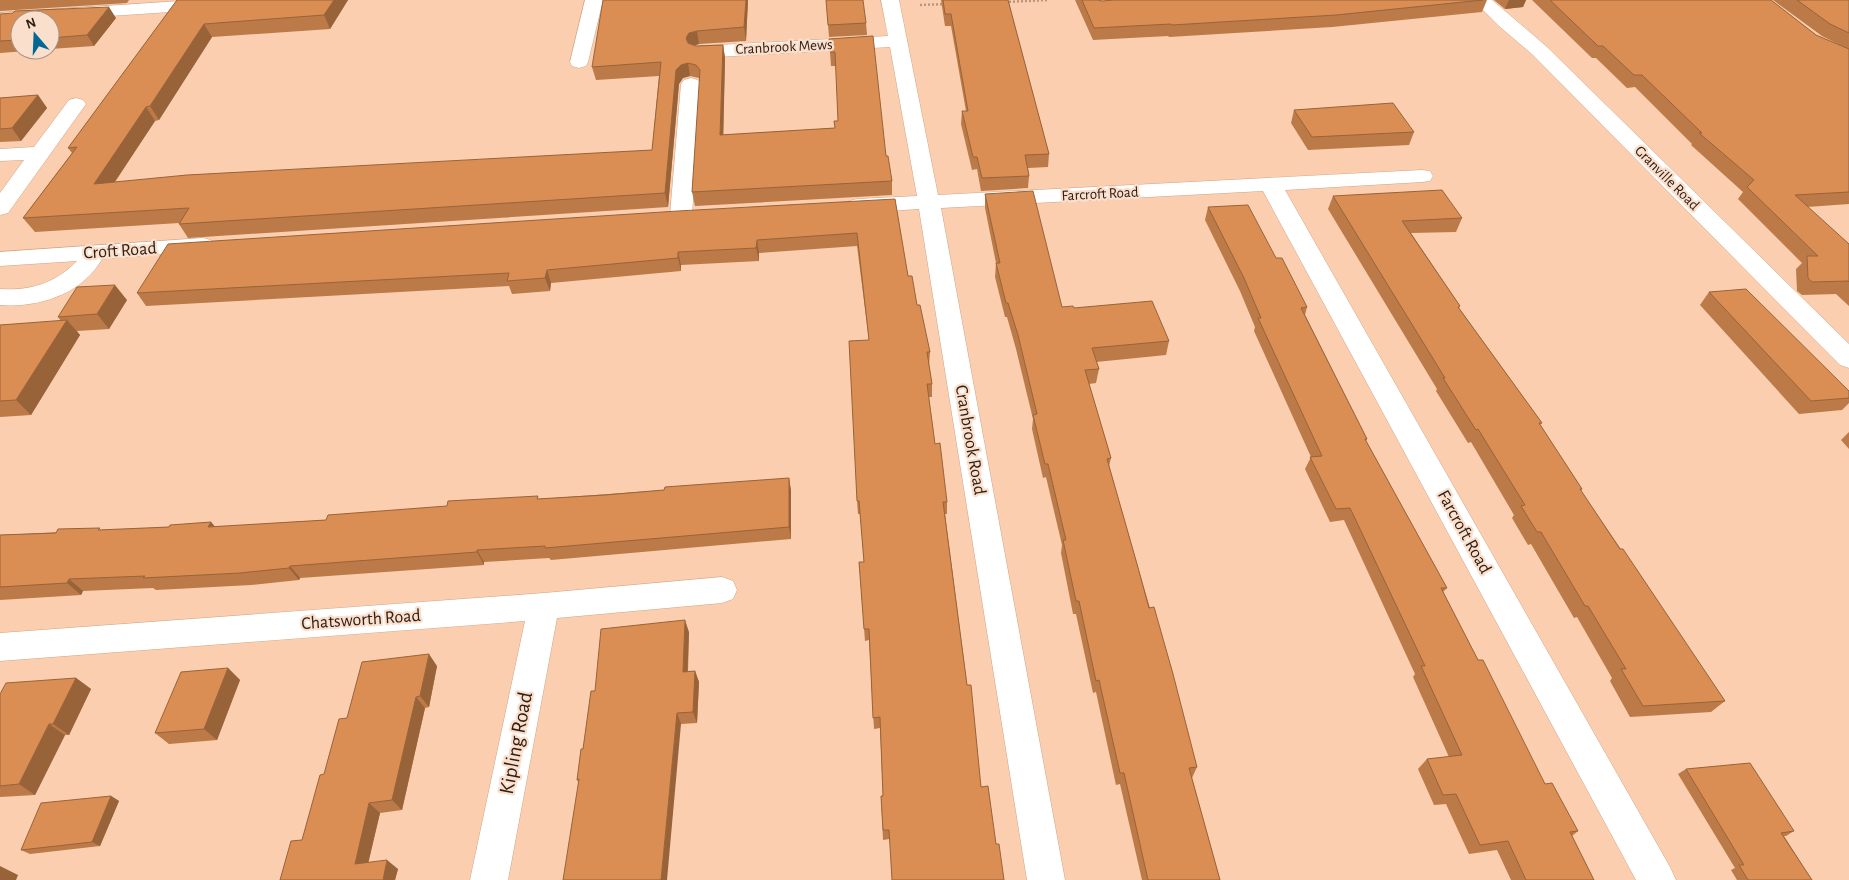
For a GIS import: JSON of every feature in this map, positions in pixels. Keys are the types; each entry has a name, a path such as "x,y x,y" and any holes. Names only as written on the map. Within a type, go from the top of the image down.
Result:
{"street":[{"path":"0,18 275,0"},
{"path":"579,62 594,0"},
{"name":"Granville Road","path":"1482,0 1504,22 1540,51 1849,359"},
{"name":"Cranbrook Road","path":"891,3 929,203 1046,880"},
{"name":"Cranbrook Mews","path":"699,52 899,41"},
{"path":"681,215 691,84"},
{"path":"0,208 38,153 76,104"},
{"path":"0,155 38,153"},
{"name":"Farcroft Road","path":"929,203 1422,176"},
{"name":"Farcroft Road","path":"1271,185 1657,880"},
{"path":"840,207 929,203"},
{"name":"Croft Road","path":"0,259 224,244"},
{"path":"0,297 25,296 50,291 72,280 90,264 95,252"},
{"name":"Chatsworth Road","path":"0,647 544,606 722,590"},
{"name":"Kipling Road","path":"489,880 544,606"}],"path":[{"path":"1000,2 1050,0"},
{"path":"891,3 951,4"}],"building":[{"path":"177,0 334,0 324,15 204,24 150,106 146,107 94,184 187,175 652,150 661,62 592,67 603,0 746,0 744,27 697,31 689,33 686,38 688,43 696,46 723,45 720,135 835,128 834,121 838,121 835,52 830,52 829,39 873,36 886,156 888,156 892,181 692,192 700,70 696,65 688,63 681,65 676,70 665,193 179,224 189,208 23,218 77,147 68,148"},
{"path":"826,0 863,0 866,23 828,25"},
{"path":"943,0 1008,0 1049,154 1025,155 1029,176 982,178 977,157 973,157 962,111 968,111 951,14 945,14"},
{"path":"1082,0 1483,0 1336,15 1094,28"},
{"path":"1550,0 1771,0 1816,35 1849,49 1849,192 1795,195 1849,244 1849,282 1812,282 1808,278 1807,256 1818,256 1747,187 1754,180 1699,133 1702,133 1642,75 1634,75 1603,46 1598,46"},
{"path":"1797,0 1849,0 1849,33 1830,24"},
{"path":"109,7 87,35 60,37 60,10 38,10"},
{"path":"10,13 10,40 0,41 0,14"},
{"path":"38,95 12,128 0,129 0,98"},
{"path":"1393,103 1414,132 1312,137 1294,110"},
{"path":"1442,190 1462,218 1402,221 1460,306 1458,307 1542,423 1539,423 1582,489 1580,489 1620,549 1623,549 1725,701 1643,706 1621,669 1626,669 1588,606 1585,606 1541,532 1537,532 1521,506 1525,505 1478,429 1476,430 1443,378 1445,378 1333,196"},
{"path":"1033,191 1062,307 1073,306 1074,308 1152,301 1169,341 1092,348 1099,369 1085,370 1111,458 1107,459 1149,608 1154,607 1173,674 1197,767 1189,768 1220,880 1148,880 1124,773 1120,773 1099,680 1096,681 1079,601 1076,601 1063,540 1066,540 1048,464 1045,464 1033,415 1037,414 1018,335 1008,303 1006,303 996,263 1000,263 985,194"},
{"path":"895,199 908,276 912,276 917,305 920,305 930,352 927,352 932,384 927,384 935,444 940,443 947,502 943,502 967,685 971,685 981,787 988,786 996,844 999,844 1004,880 892,880 889,830 883,830 880,717 873,718 869,629 864,629 859,562 864,562 859,501 857,501 849,341 869,340 857,233 757,240 756,248 678,252 678,258 547,270 545,278 507,281 509,273 137,293 168,244"},
{"path":"1248,205 1276,258 1282,258 1307,307 1301,308 1367,439 1365,439 1447,588 1441,588 1478,660 1483,660 1545,784 1552,783 1578,831 1570,832 1594,880 1526,880 1508,841 1480,845 1456,794 1443,795 1427,759 1462,755 1421,666 1425,666 1350,508 1336,509 1310,457 1322,456 1258,318 1261,318 1244,278 1208,207"},
{"path":"115,285 97,314 58,317 77,287"},
{"path":"1746,289 1849,391 1849,398 1811,401 1709,292"},
{"path":"67,320 16,400 0,401 0,325"},
{"path":"789,478 789,527 545,548 545,546 477,550 477,552 290,566 289,568 240,573 143,578 145,576 69,579 67,583 0,587 0,535 56,533 58,529 100,528 98,530 169,527 170,525 211,522 208,527 326,520 328,515 447,506 448,501 538,496 537,499 605,495 664,490 665,487"},
{"path":"685,620 683,672 695,671 693,712 677,713 661,880 563,880 579,779 577,780 581,749 583,749 591,691 595,691 601,629"},
{"path":"429,654 420,696 416,697 392,800 369,803 355,864 387,860 383,880 280,880 291,841 302,840 320,775 324,774 339,719 347,718 362,662"},
{"path":"228,668 204,729 155,733 181,672"},
{"path":"76,678 53,724 49,724 19,784 0,786 0,694 6,683"},
{"path":"1750,763 1794,831 1781,833 1812,880 1748,880 1739,865 1744,865 1686,769"},
{"path":"111,796 92,842 21,850 41,803"}]}
